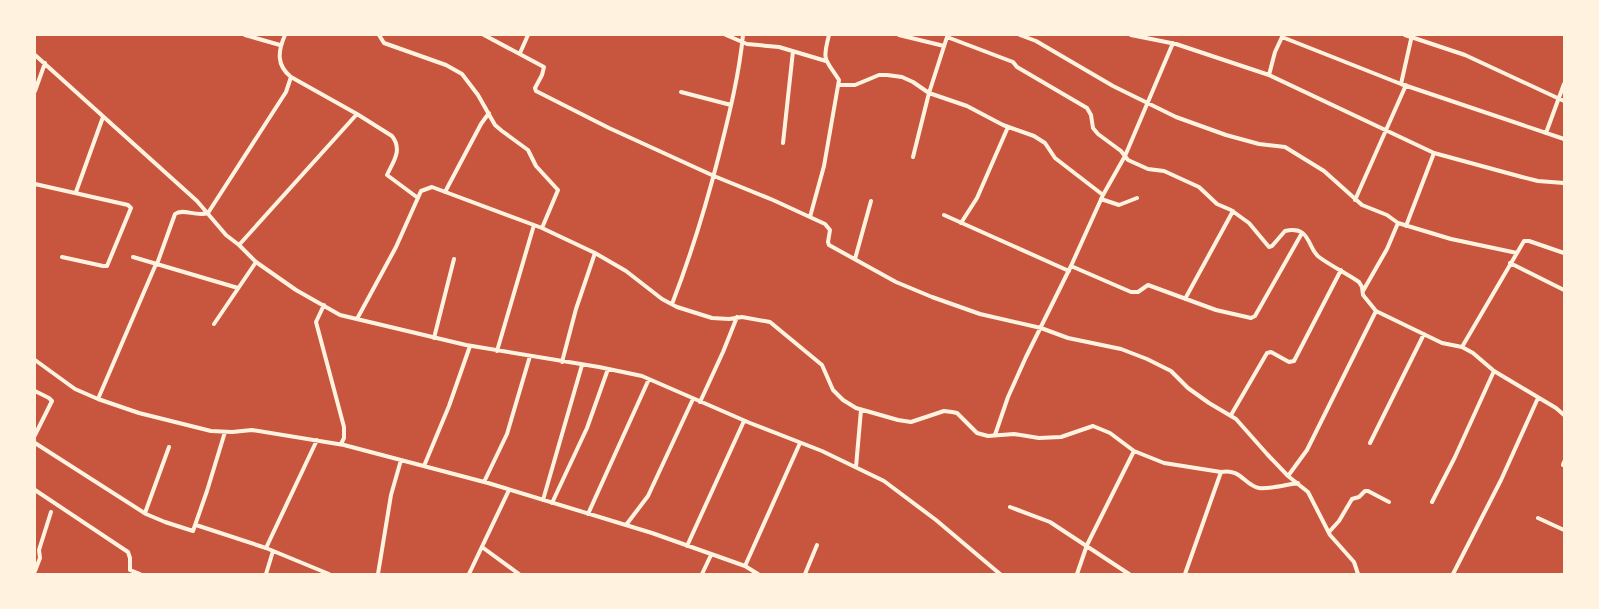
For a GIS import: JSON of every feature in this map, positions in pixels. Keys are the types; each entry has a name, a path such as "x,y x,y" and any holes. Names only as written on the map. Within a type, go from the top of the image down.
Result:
{"street":[{"path":"245,35 280,46"},
{"path":"285,35 278,54 280,64 285,72 388,132 396,141 397,153 387,176 418,198"},
{"path":"379,35 384,43 455,68 468,80 495,125 528,150 536,166 558,190 542,228"},
{"path":"484,35 544,67 535,88 536,91 609,128 810,217 830,228 829,245 896,282 980,314 1041,328 1068,338 1121,349 1171,371 1188,388 1236,419 1288,476 1308,492 1330,532 1354,562 1358,574"},
{"path":"520,54 528,35"},
{"path":"726,35 742,42 794,51 826,62"},
{"path":"672,304 691,256 714,176 731,105 743,35"},
{"path":"810,217 824,166 839,80 826,62 824,52 830,35"},
{"path":"899,35 944,46"},
{"path":"1020,35 1148,104 1176,117 1226,135 1259,144 1285,147 1324,171 1355,200 1387,215 1398,223 1451,240 1516,253"},
{"path":"1131,35 1173,43 1269,76 1434,153 1538,181 1564,183"},
{"path":"1405,35 1465,55 1564,101"},
{"path":"914,157 929,93 947,36 1012,62 1017,67 1087,108 1091,115 1093,128 1121,151 1128,160 1148,169 1164,171 1199,187 1217,204 1233,211 1249,223 1269,247 1285,231 1296,230 1302,233 1309,240 1316,254 1359,282 1363,295 1376,311 1442,343 1473,352 1494,371 1556,408 1564,415"},
{"path":"1355,200 1387,130 1403,84 1411,36"},
{"path":"1269,76 1275,52 1282,37 1403,84 1564,139"},
{"path":"996,435 1008,397 1102,197 1125,156 1173,43"},
{"path":"783,143 794,51"},
{"path":"35,56 197,201 226,234 256,262 296,290 340,314 470,346 642,376 856,467 884,481 936,520 1000,574"},
{"path":"35,91 44,63"},
{"path":"838,85 855,85 879,75 902,78 913,82 929,93 967,106 1008,126 1027,132 1045,143 1055,158 1102,197 1119,205 1137,198"},
{"path":"98,399 157,264 175,214 182,211 201,215 208,214 286,92 291,77"},
{"path":"1546,133 1564,84"},
{"path":"680,92 731,105"},
{"path":"444,192 481,124 489,113"},
{"path":"239,245 357,114"},
{"path":"76,192 103,117"},
{"path":"961,223 977,198 1008,126"},
{"path":"1406,226 1434,153"},
{"path":"35,184 76,192 128,205 131,208 108,266 62,257"},
{"path":"357,319 396,247 421,191 432,187 542,228 594,253 626,271 662,299 672,304 703,316 728,319 737,317 770,322 822,365 833,390 843,400 861,410 911,422 944,411 957,413 977,433 988,436 1014,434 1040,438 1061,437 1093,426 1110,433 1134,451 1164,462 1221,472 1229,471 1242,476 1251,484 1261,489 1298,483"},
{"path":"855,259 871,201"},
{"path":"1185,299 1233,211"},
{"path":"944,215 1131,292 1138,292 1148,285 1216,310 1247,318 1253,317 1302,233"},
{"path":"1363,291 1398,223"},
{"path":"497,351 534,225"},
{"path":"1462,348 1510,263 1526,240 1564,253"},
{"path":"562,362 594,253"},
{"path":"133,257 238,288"},
{"path":"434,338 454,259"},
{"path":"214,324 256,262"},
{"path":"1510,263 1564,290"},
{"path":"1231,415 1267,354 1271,352 1289,362 1294,361 1341,270"},
{"path":"324,305 316,322 344,427 344,438 341,444"},
{"path":"1288,476 1307,450 1376,311"},
{"path":"700,402 737,317"},
{"path":"1370,443 1424,334"},
{"path":"424,466 449,406 470,346"},
{"path":"484,482 507,434 530,356"},
{"path":"35,360 75,389 98,399 139,412 211,431 252,430 341,444 484,482 626,525 745,566 758,574"},
{"path":"543,500 582,365"},
{"path":"552,503 587,428 608,369"},
{"path":"1432,502 1494,371"},
{"path":"588,514 650,380"},
{"path":"35,391 52,401 35,434"},
{"path":"1453,574 1501,480 1538,398"},
{"path":"626,525 648,496 693,399"},
{"path":"856,467 861,410"},
{"path":"687,546 744,421"},
{"path":"35,443 145,513 193,531 225,432"},
{"path":"266,548 317,440"},
{"path":"745,566 800,443"},
{"path":"145,513 169,447"},
{"path":"1077,574 1087,545 1134,451"},
{"path":"378,574 391,495 401,460"},
{"path":"1185,574 1221,472"},
{"path":"35,490 128,552 130,570 140,574"},
{"path":"469,574 509,490"},
{"path":"1330,532 1352,499 1359,497 1364,492 1368,491 1389,502"},
{"path":"1010,507 1050,522 1129,574"},
{"path":"35,571 40,558 39,550 51,512"},
{"path":"1538,518 1564,530"},
{"path":"196,525 266,548 328,574"},
{"path":"805,574 817,546"},
{"path":"482,547 518,574"},
{"path":"266,574 273,551"},
{"path":"702,574 711,555"}]}
